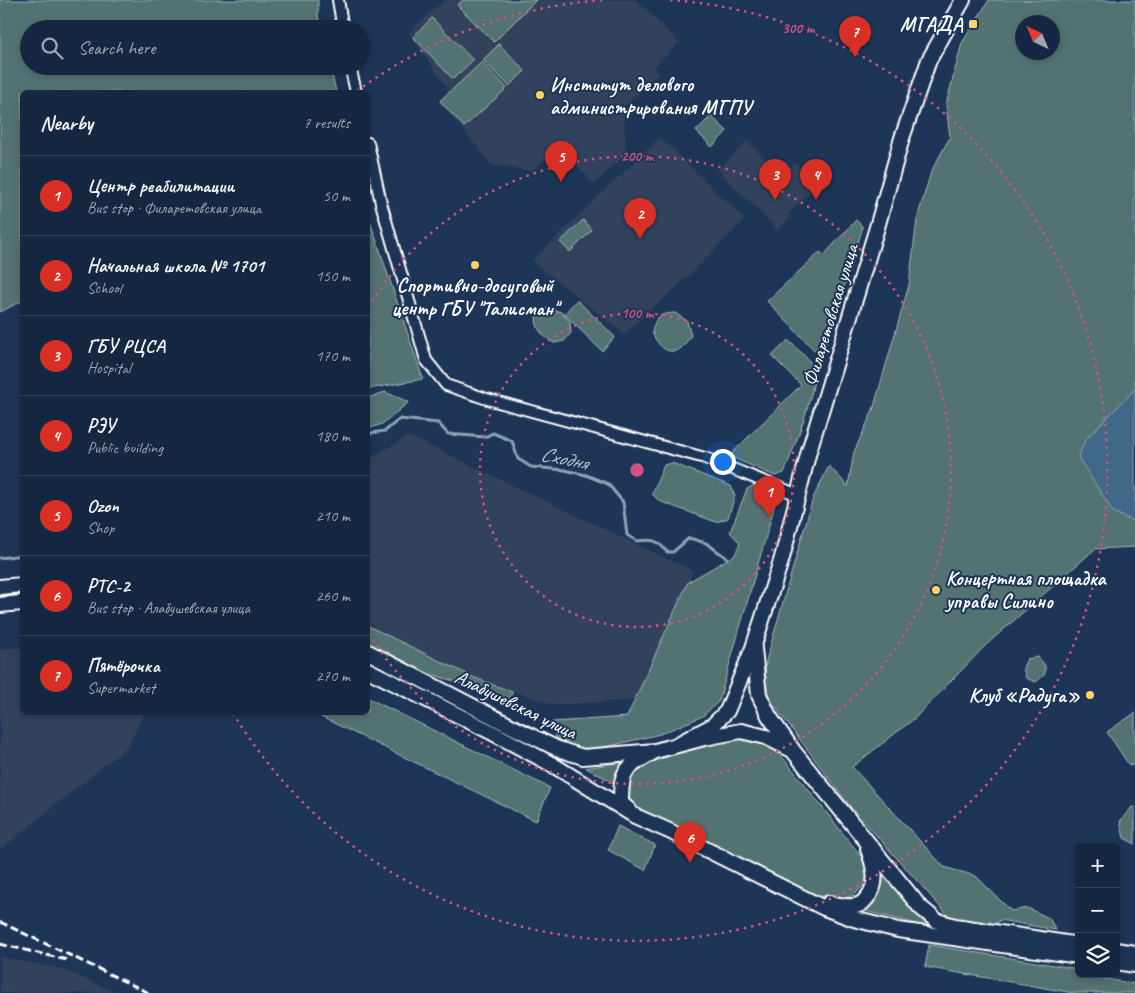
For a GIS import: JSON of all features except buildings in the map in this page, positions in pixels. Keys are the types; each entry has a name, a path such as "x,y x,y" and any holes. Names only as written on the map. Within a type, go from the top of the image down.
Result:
{"street":[{"path":"338,0 341,20"},
{"name":"Филаретовская улица","path":"678,744 712,726 726,711 754,648 784,548 809,451 902,138 928,60 963,0"},
{"path":"352,75 356,90"},
{"path":"370,152 381,203 426,360 446,384 487,399 704,458 798,495"},
{"path":"0,587 20,585"},
{"path":"0,605 20,603"},
{"name":"Филаретовская улица","path":"754,648 759,695 769,716 794,752"},
{"name":"Алабушевская улица","path":"370,653 558,749 583,758 655,751 678,744 741,731 766,737 794,752 920,907 937,921 955,926 1075,944"},
{"name":"Алабушевская улица","path":"370,671 553,765 635,816 824,908 898,930 1075,955"},
{"name":"Алабушевская улица","path":"635,816 621,803 621,781 629,766 655,751"},
{"name":"Алабушевская улица","path":"808,899 852,907 859,905 865,900 871,893 875,876 874,864 864,839"},
{"path":"1120,951 1135,953"},
{"path":"1120,963 1135,965"}],"shaded area":[{"name":"Институт делового администрирования МГПУ","path":"444,0 636,0 679,43 654,67 659,73 624,107 626,154 595,184 558,147 532,171 492,165 438,100 449,90 409,33"},
{"path":"660,137 745,220 675,289 624,334 532,261"},
{"path":"747,141 776,170 780,167 785,172 795,163 817,185 788,214 791,217 777,230 718,170"},
{"path":"1135,389 1135,522 1113,512 1078,457 1086,439"},
{"path":"409,436 693,571 636,700 554,705 473,677 370,627 370,458"},
{"path":"20,648 20,715 144,715 127,747 0,850 0,650"},
{"path":"0,957 62,969 117,993 0,993"}],"green space":[{"path":"0,0 318,0 319,20 20,20 20,75 332,75 336,90 20,90 20,302 0,312"},
{"path":"463,0 536,0 494,42 457,5"},
{"path":"989,0 1135,0 1135,389 1086,439 1113,512 1135,522 1135,547 1095,549 986,645 915,718 852,767 944,867 976,876 1009,909 1012,911 1027,908 1049,918 1056,930 1000,920 993,929 952,920 850,806 770,700 765,680 766,661 813,498 829,466 848,486 854,452 873,410 909,285 917,219 931,172 950,137 946,105 962,43"},
{"path":"432,18 473,60 453,79 413,37"},
{"path":"499,44 525,71 509,86 483,60"},
{"path":"482,62 507,88 464,127 440,101"},
{"path":"711,116 727,131 712,147 696,131"},
{"path":"583,220 592,230 570,252 560,242"},
{"path":"856,220 862,226 862,230 824,350 815,351 767,301 820,252 824,255"},
{"path":"370,221 423,379 370,389"},
{"path":"577,300 615,337 602,351 564,314"},
{"path":"547,308 561,312 570,322 571,333 564,341 554,343 543,335 539,329 536,317"},
{"path":"675,313 687,321 691,336 680,349 670,351 659,344 652,332 655,322 659,317"},
{"path":"788,340 813,366 813,387 788,464 784,473 775,476 729,456 801,385 772,356"},
{"path":"385,392 409,402 382,424 370,428 370,397"},
{"path":"672,463 731,486 735,496 728,518 716,522 659,501 652,494 664,465"},
{"path":"756,484 778,494 719,701 703,716 660,734 584,752 556,740 552,722 627,717 688,582 735,555 740,543 730,532 747,489"},
{"path":"370,627 475,678 513,692 506,703 457,682 420,671 370,647"},
{"path":"1038,657 1045,665 1045,674 1036,682 1026,678 1023,668 1027,659"},
{"path":"370,699 550,788 536,821 317,715 370,715"},
{"path":"1135,713 1135,765 1129,765 1107,732"},
{"path":"745,739 767,744 784,759 861,856 868,868 866,883 854,895 839,901 816,895 634,808 628,798 627,788 630,779 641,767 718,741"},
{"path":"628,761 616,784 586,768"},
{"path":"1132,807 1135,807 1135,844 1124,838 1120,821"},
{"path":"618,826 655,845 645,870 608,850"},
{"path":"883,873 928,927 866,911 879,889"},
{"path":"929,945 1075,968 1075,978 1100,978 1135,984 1135,993 1073,993 925,967"}],"waterway":[{"name":"Сходня","path":"370,434 385,431 400,419 438,423 448,434 485,437 493,433 512,441 518,459 531,467 565,470 586,475 608,484 623,502 627,535 637,541 654,541 667,552 673,552 689,538 706,543 727,558"},
{"name":"Сходня","path":"0,558 20,555"}],"railway":[{"path":"0,922 149,993"},
{"path":"0,944 67,960"}],"place":[{"name":"МГАДА","path":"973,24"},
{"name":"Пятёрочка","path":"855,57"},
{"name":"Институт делового администрирования МГПУ","path":"540,95"},
{"name":"Ozon","path":"561,182"},
{"name":"ГБУ РЦСА","path":"775,200"},
{"name":"РЭУ","path":"816,200"},
{"name":"Начальная школа № 1701","path":"640,239"},
{"name":"Спортивно-досуговый центр ГБУ \"Талисман\"","path":"475,265"},
{"name":"Центр реабилитации","path":"769,517"},
{"name":"Концертная площадка управы Силино","path":"936,590"},
{"name":"Клуб «Радуга»","path":"1090,695"},
{"name":"РТС-2","path":"690,863"}]}
